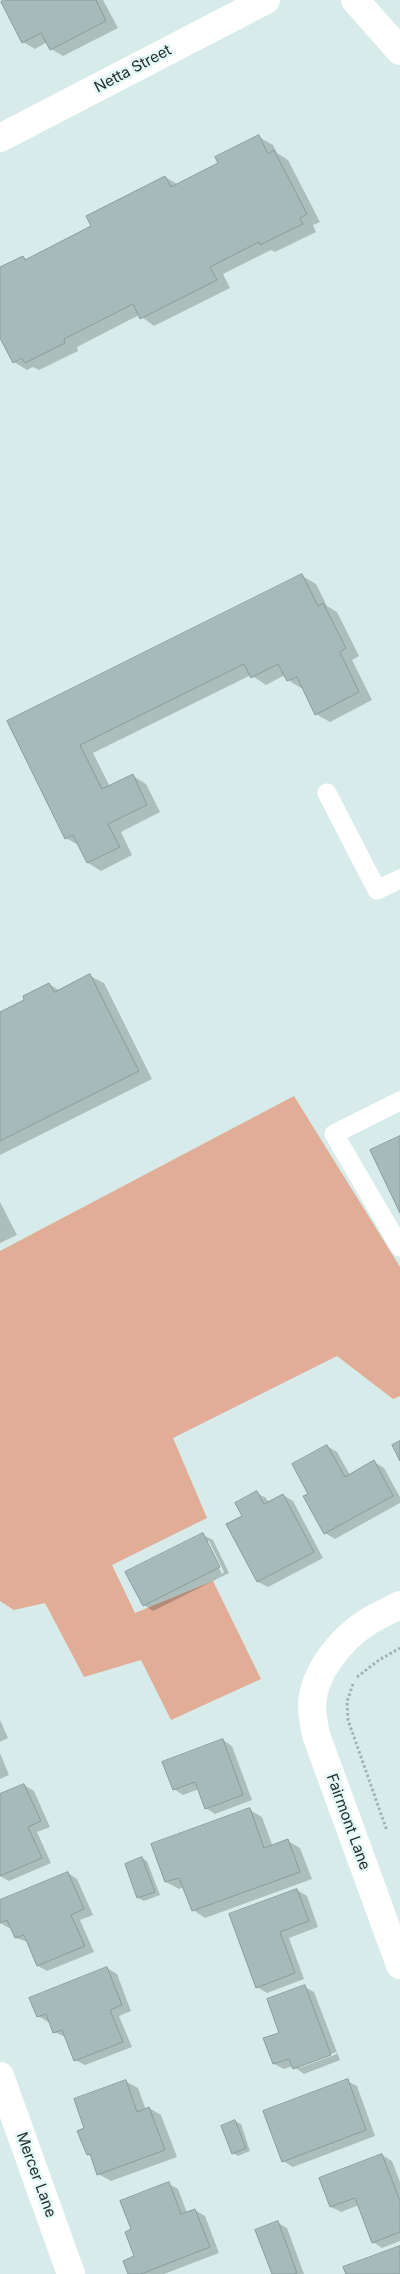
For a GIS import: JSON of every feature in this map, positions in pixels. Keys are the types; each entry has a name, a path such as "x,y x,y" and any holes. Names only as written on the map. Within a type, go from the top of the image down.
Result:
{"street":[{"name":"Netta Street","path":"0,138 266,0"},
{"path":"356,0 400,50"},
{"name":"Fairmont Lane","path":"400,1605 369,1621 354,1632 329,1660 320,1677 312,1702 316,1735 400,1965"},
{"name":"Mercer Lane","path":"0,2076 71,2274"}],"lane":[{"path":"327,794 377,890 400,880"},
{"path":"400,1101 334,1134 400,1247"}],"path":[{"path":"390,1840 348,1720 347,1702 355,1679 378,1660 400,1648"}],"shaded area":[{"path":"294,1096 400,1267 400,1396 393,1399 337,1356 173,1438 207,1518 112,1565 135,1613 213,1581 261,1679 171,1720 141,1660 84,1677 45,1603 14,1610 0,1601 0,1251"}],"building":[{"path":"4,0 96,0 106,21 50,50 41,33 22,43 1,2"},
{"path":"259,135 268,154 274,150 307,214 300,218 303,224 260,245 259,242 210,267 217,280 140,319 133,304 64,339 65,343 25,363 22,358 13,363 0,338 0,267 23,256 25,260 91,226 86,216 165,176 171,187 218,163 215,157"},
{"path":"302,574 318,606 323,603 346,648 340,652 359,692 315,715 297,677 287,681 278,664 251,678 244,664 80,745 102,789 133,774 147,805 108,824 120,847 87,863 73,835 65,839 7,721"},
{"path":"90,974 139,1071 0,1141 0,1012 24,1000 23,996 49,983 54,992"},
{"path":"400,1136 400,1213 370,1150"},
{"path":"400,1441 400,1461 392,1445"},
{"path":"327,1445 345,1477 374,1460 393,1496 324,1534 303,1496 308,1494 292,1464"},
{"path":"257,1491 264,1504 283,1494 314,1552 257,1582 226,1524 242,1516 235,1503"},
{"path":"203,1533 220,1567 143,1606 125,1572"},
{"path":"223,1739 243,1795 205,1809 195,1782 173,1790 162,1762"},
{"path":"24,1784 41,1821 28,1827 42,1858 0,1876 0,1794"},
{"path":"250,1808 264,1848 288,1839 300,1872 192,1911 179,1878 165,1882 151,1844"},
{"path":"142,1857 155,1892 137,1898 125,1864"},
{"path":"68,1872 84,1909 71,1915 85,1946 37,1966 24,1935 15,1938 7,1920 0,1923 0,1900"},
{"path":"297,1889 309,1921 280,1932 295,1973 256,1988 229,1914"},
{"path":"107,1967 122,2005 110,2010 123,2042 74,2061 62,2030 53,2033 46,2014 37,2017 29,1998"},
{"path":"305,1985 331,2055 293,2069 289,2059 273,2064 263,2038 279,2033 267,1999"},
{"path":"348,2079 366,2130 282,2162 263,2111"},
{"path":"126,2080 137,2112 149,2107 165,2150 97,2175 90,2154 87,2155 77,2131 84,2128 74,2099"},
{"path":"235,2120 246,2148 232,2154 221,2126"},
{"path":"382,2154 400,2201 400,2232 372,2243 355,2198 330,2207 319,2178"},
{"path":"169,2182 181,2214 195,2209 210,2247 141,2274 128,2274 123,2261 134,2256 125,2232 131,2229 120,2201"},
{"path":"278,2221 297,2273 294,2274 272,2274 255,2230"},
{"path":"400,2246 400,2274 346,2274 343,2267"}]}
